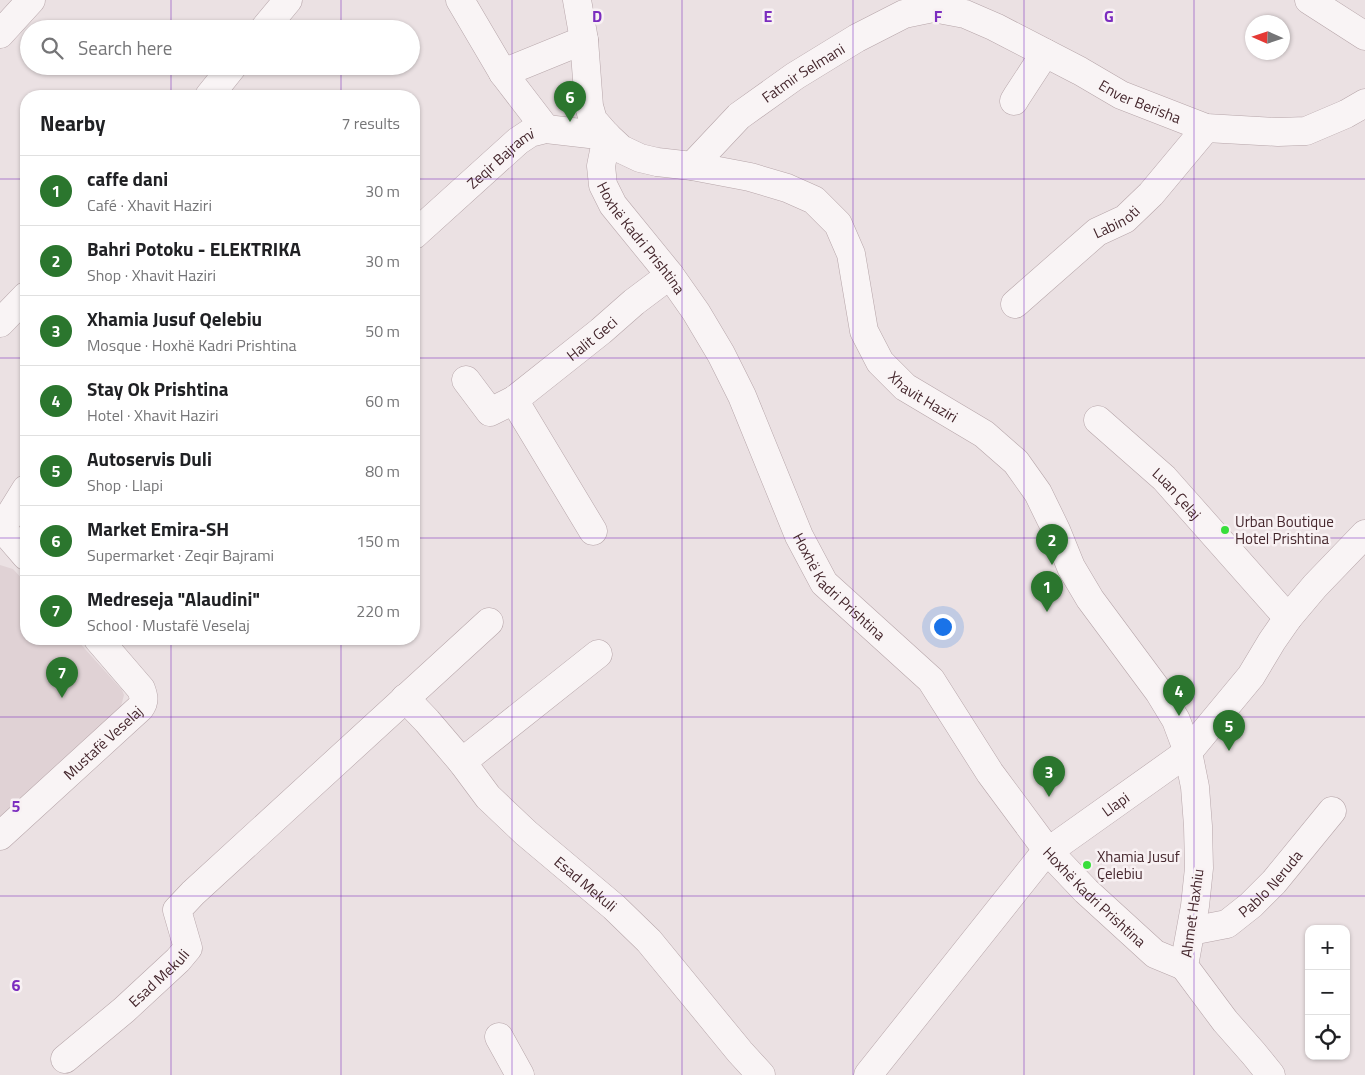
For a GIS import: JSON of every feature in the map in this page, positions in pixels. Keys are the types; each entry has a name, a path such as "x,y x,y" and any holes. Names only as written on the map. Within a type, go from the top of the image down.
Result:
{"street":[{"path":"0,34 31,0"},
{"path":"271,20 288,0"},
{"path":"460,0 503,73 546,129"},
{"name":"Xhavit Haziri","path":"577,0 584,40 589,106 593,120 621,149 640,158 750,177 787,188 814,200 838,224 851,254 864,331 880,362 905,387 984,434 1016,462 1038,493 1071,567 1090,599 1159,692 1176,720 1188,752"},
{"path":"1309,0 1365,36"},
{"name":"Enver Berisha","path":"932,4 965,14 995,27 1121,95 1206,128 1278,132 1306,130 1346,114 1365,102"},
{"name":"Fatmir Selmani","path":"692,166 739,116 795,76 857,38 904,14 932,4"},
{"path":"503,73 584,40"},
{"path":"1014,101 1045,53"},
{"path":"214,90 226,75"},
{"name":"Labinoti","path":"1015,304 1097,232 1125,219 1151,194 1206,128"},
{"name":"Zeqir Bajrami","path":"420,230 530,132 546,129 608,136"},
{"name":"Hoxhë Kadri Prishtina","path":"608,136 601,166 603,185 613,205 670,275 696,312 721,354 742,396 799,536 824,583 931,680 990,773 1047,850 1086,891 1155,954 1184,966"},
{"name":"Halit Geci","path":"466,380 490,412 514,400 670,275"},
{"path":"0,323 20,302"},
{"path":"514,400 593,532"},
{"name":"Luan Çelaj","path":"1098,420 1164,478 1288,618"},
{"path":"20,499 1,529 20,550"},
{"name":"Llapi","path":"868,1075 1047,850 1188,752 1251,676 1288,618 1315,586 1365,534"},
{"name":"Esad Mekuli","path":"65,1059 124,1010 178,960 188,948 177,910 187,899 489,622"},
{"name":"Mustafë Veselaj","path":"0,836 134,714 144,702 141,688 103,645"},
{"path":"462,762 598,654"},
{"name":"Esad Mekuli","path":"405,698 462,762 488,797 526,833 614,907 650,941 734,1045 761,1075"},
{"name":"Ahmet Haxhiu","path":"1188,752 1195,787 1199,868 1195,906 1184,966 1225,1021 1271,1075"},
{"name":"Pablo Neruda","path":"1191,931 1227,924 1251,905 1274,882 1332,811"},
{"path":"499,1037 520,1075"}],"shaded area":[{"path":"0,565 13,569 20,577 20,645 81,645 122,690 124,695 120,710 0,827"}],"place":[{"name":"Market Emira-SH","path":"570,122"},
{"name":"Urban Boutique Hotel Prishtina","path":"1225,530"},
{"name":"Bahri Potoku - ELEKTRIKA","path":"1052,565"},
{"name":"caffe dani","path":"1047,612"},
{"name":"Medreseja \"Alaudini\"","path":"62,698"},
{"name":"Stay Ok Prishtina","path":"1179,716"},
{"name":"Autoservis Duli","path":"1229,751"},
{"name":"Xhamia Jusuf Qelebiu","path":"1049,797"},
{"name":"Xhamia Jusuf Çelebiu","path":"1087,865"}]}
